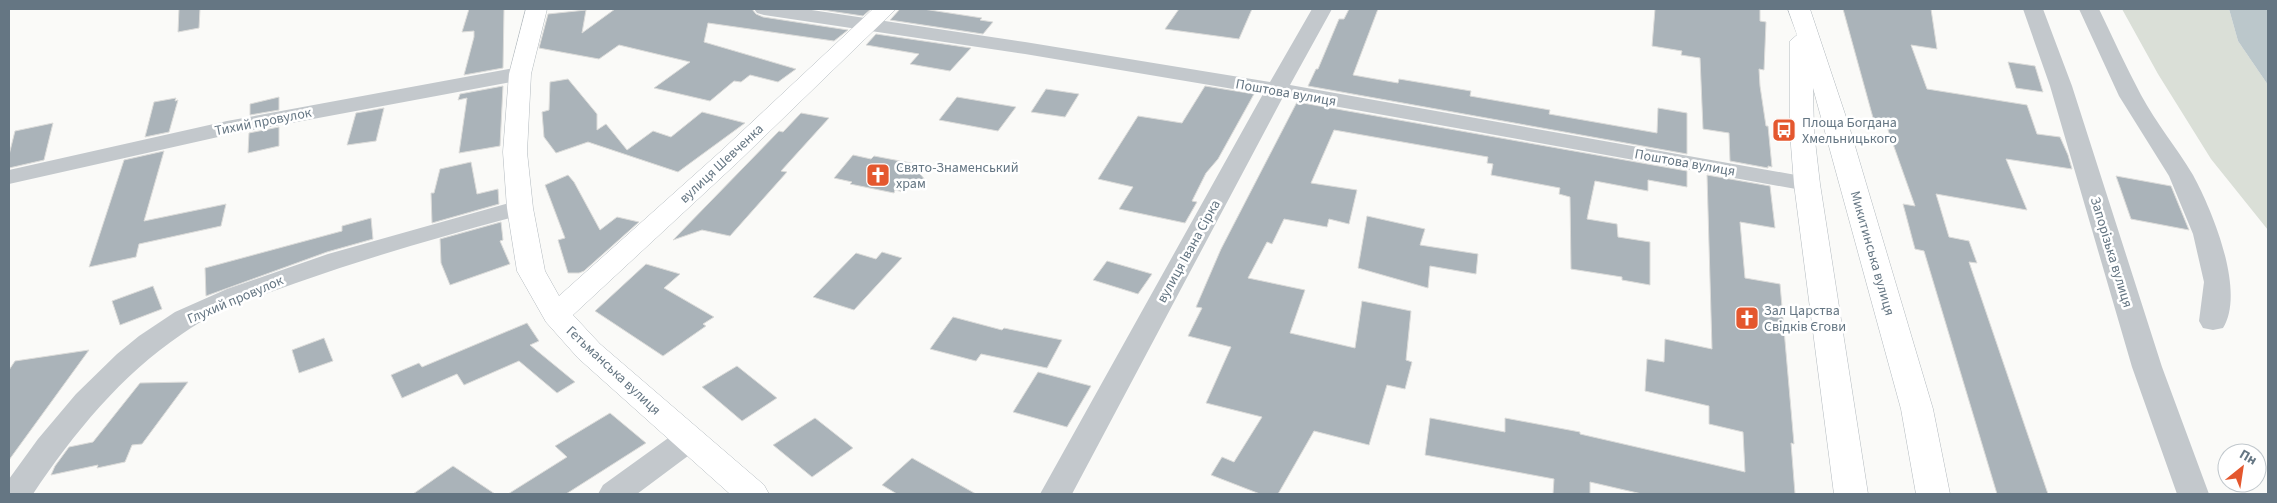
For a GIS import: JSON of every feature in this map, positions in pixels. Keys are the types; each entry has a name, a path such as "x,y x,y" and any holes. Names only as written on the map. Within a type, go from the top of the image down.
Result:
{"street":[{"name":"Гетьманська вулиця","path":"536,9 520,74 515,152 520,208 531,271 556,314 589,352 752,494"},
{"name":"Поштова вулиця","path":"764,9 877,16 1276,90 1807,184"},
{"name":"вулиця Івана Сірка","path":"1056,494 1322,9"},
{"name":"Запорізька вулиця","path":"2033,9 2064,96 2147,367 2193,494"},
{"path":"2090,9 2130,96 2180,176 2206,234 2218,282 2213,321"},
{"name":"Микитинська вулиця","path":"1800,12 1802,132 1807,184 1851,494"},
{"name":"Микитинська вулиця","path":"1800,12 1837,126 1917,409 1933,494"},
{"name":"вулиця Шевченка","path":"556,314 729,157 877,16"},
{"name":"Тихий провулок","path":"9,177 227,128 520,74"},
{"name":"Глухий провулок","path":"16,494 85,405 117,371 173,326 224,301 333,260 386,243 520,208"},
{"path":"614,494 689,439"}],"shaded area":[{"path":"2122,9 2229,9 2238,41 2268,85 2268,230 2211,159 2158,74"},
{"path":"2229,9 2268,9 2268,85 2238,41"}],"building":[{"path":"179,9 200,9 199,28 178,32"},
{"path":"469,9 504,9 503,68 464,75 474,37 474,31 462,32"},
{"path":"615,9 752,9 756,14 763,17 848,30 834,41 708,23 704,42 796,69 778,82 750,75 741,82 734,81 710,101 654,88 690,62 619,45 599,59 539,48 548,14 586,10 582,33"},
{"path":"816,9 871,9 863,16"},
{"path":"900,9 923,9 982,18 980,20 993,22 983,34 890,20"},
{"path":"1179,9 1252,9 1239,39 1165,29"},
{"path":"1349,9 1378,9 1353,75 1398,83 1399,79 1471,91 1470,96 1550,110 1549,114 1657,133 1658,108 1687,113 1687,154 1308,86 1316,69 1318,69 1339,19 1344,19"},
{"path":"1655,9 1760,9 1760,21 1766,22 1764,70 1759,69 1760,86 1766,126 1768,126 1772,167 1768,166 1768,168 1730,161 1729,133 1703,129 1700,58 1681,55 1682,51 1652,46"},
{"path":"1843,9 1931,9 1937,49 1911,45 1927,89 2027,105 2037,134 2060,137 2068,155 2072,169 2006,159 2027,210 1936,194 1949,237 1969,241 1977,263 1969,262 2048,494 1997,494 1924,251 1915,249 1903,204 1915,206 1887,127 1875,125"},
{"path":"876,34 971,48 950,71 910,64 919,54 866,45"},
{"path":"2008,62 2035,66 2043,92 2016,88"},
{"path":"568,79 597,114 597,130 606,124 627,150 653,131 671,137 702,112 745,123 678,172 588,142 556,153 544,137 542,112 549,110 550,82"},
{"path":"503,86 500,146 459,153 467,98 458,100 460,94"},
{"path":"1205,86 1254,94 1218,159 1206,173 1192,201 1197,202 1185,223 1119,209 1133,187 1098,179 1138,116 1182,123"},
{"path":"1046,89 1079,94 1065,117 1031,112"},
{"path":"279,97 279,110 250,115 250,104"},
{"path":"957,97 1016,107 998,131 939,120"},
{"path":"176,98 175,101 178,100 169,132 145,137 154,102"},
{"path":"1297,102 1687,171 1687,187 1648,180 1648,191 1595,181 1587,219 1617,224 1618,237 1650,242 1650,285 1622,280 1622,277 1571,269 1570,197 1559,194 1560,188 1491,175 1493,164 1487,163 1488,157 1334,130 1311,183 1357,190 1349,224 1329,219 1327,227 1284,219 1272,244 1267,242 1248,278 1305,290 1290,333 1355,348 1362,301 1411,311 1406,360 1412,362 1405,389 1387,385 1369,445 1314,431 1278,494 1260,494 1211,475 1222,457 1234,462 1262,417 1206,403 1231,347 1188,336 1202,308 1196,307 1221,249"},
{"path":"384,108 376,141 347,145 356,113"},
{"path":"801,113 829,118 781,171 787,172 730,236 702,230 673,240 779,131 783,132"},
{"path":"53,123 44,160 9,168 9,155 15,131"},
{"path":"279,127 279,146 248,153 249,133"},
{"path":"164,151 144,221 226,204 221,226 139,244 136,257 89,267 124,160"},
{"name":"Свято-Знаменський храм","path":"853,155 871,159 874,156 916,164 914,167 927,182 906,189 904,192 895,190 894,193 850,184 852,182 834,178"},
{"path":"471,162 477,194 498,189 499,204 432,223 431,193 434,193 440,169"},
{"path":"568,175 574,182 600,230 617,217 639,222 584,271 579,273 568,273 558,240 565,238 545,185"},
{"path":"1707,175 1770,186 1775,228 1740,222 1745,278 1780,284 1794,444 1791,443 1795,494 1642,494 1590,482 1590,494 1553,494 1554,479 1425,455 1430,418 1505,432 1505,418 1580,432 1580,434 1745,472 1743,432 1709,424 1709,406 1645,391 1647,359 1664,362 1665,339 1712,349"},
{"path":"2116,176 2171,186 2189,230 2131,219"},
{"path":"1367,216 1425,229 1420,245 1478,254 1476,274 1430,266 1428,288 1358,268"},
{"path":"371,218 373,239 327,252 206,296 205,268 342,231 342,226"},
{"path":"501,222 503,240 500,241 510,264 450,285 441,263 440,239"},
{"path":"882,252 902,258 854,310 813,297 856,253 876,259"},
{"path":"1107,261 1152,274 1138,294 1093,280"},
{"path":"646,264 680,274 664,288 714,317 703,324 706,326 663,356 595,311"},
{"path":"153,286 162,309 120,325 112,301"},
{"path":"953,317 1002,330 1004,328 1062,340 1047,368 981,354 976,361 930,349"},
{"path":"527,323 539,341 530,345 575,382 557,393 519,361 464,385 457,374 402,398 391,375 419,363 422,367"},
{"path":"324,338 333,361 299,373 292,350"},
{"path":"89,350 9,460 9,370 15,361"},
{"path":"737,366 777,398 742,421 702,387"},
{"path":"1038,372 1091,386 1067,427 1013,412"},
{"path":"188,382 142,444 132,445 125,462 97,468 98,465 51,475 55,466 69,447 93,442 140,383"},
{"path":"610,413 646,443 566,494 508,494 567,457 555,446"},
{"path":"815,418 853,448 812,477 773,445"},
{"path":"912,458 976,494 897,494 882,485"},
{"path":"453,466 495,494 413,494"}],"place":[{"name":"Площа Богдана Хмельницького","path":"1784,130"},
{"name":"Свято-Знаменський храм","path":"878,175"},
{"name":"Зал Царства Свідків Єгови","path":"1747,318"}]}
